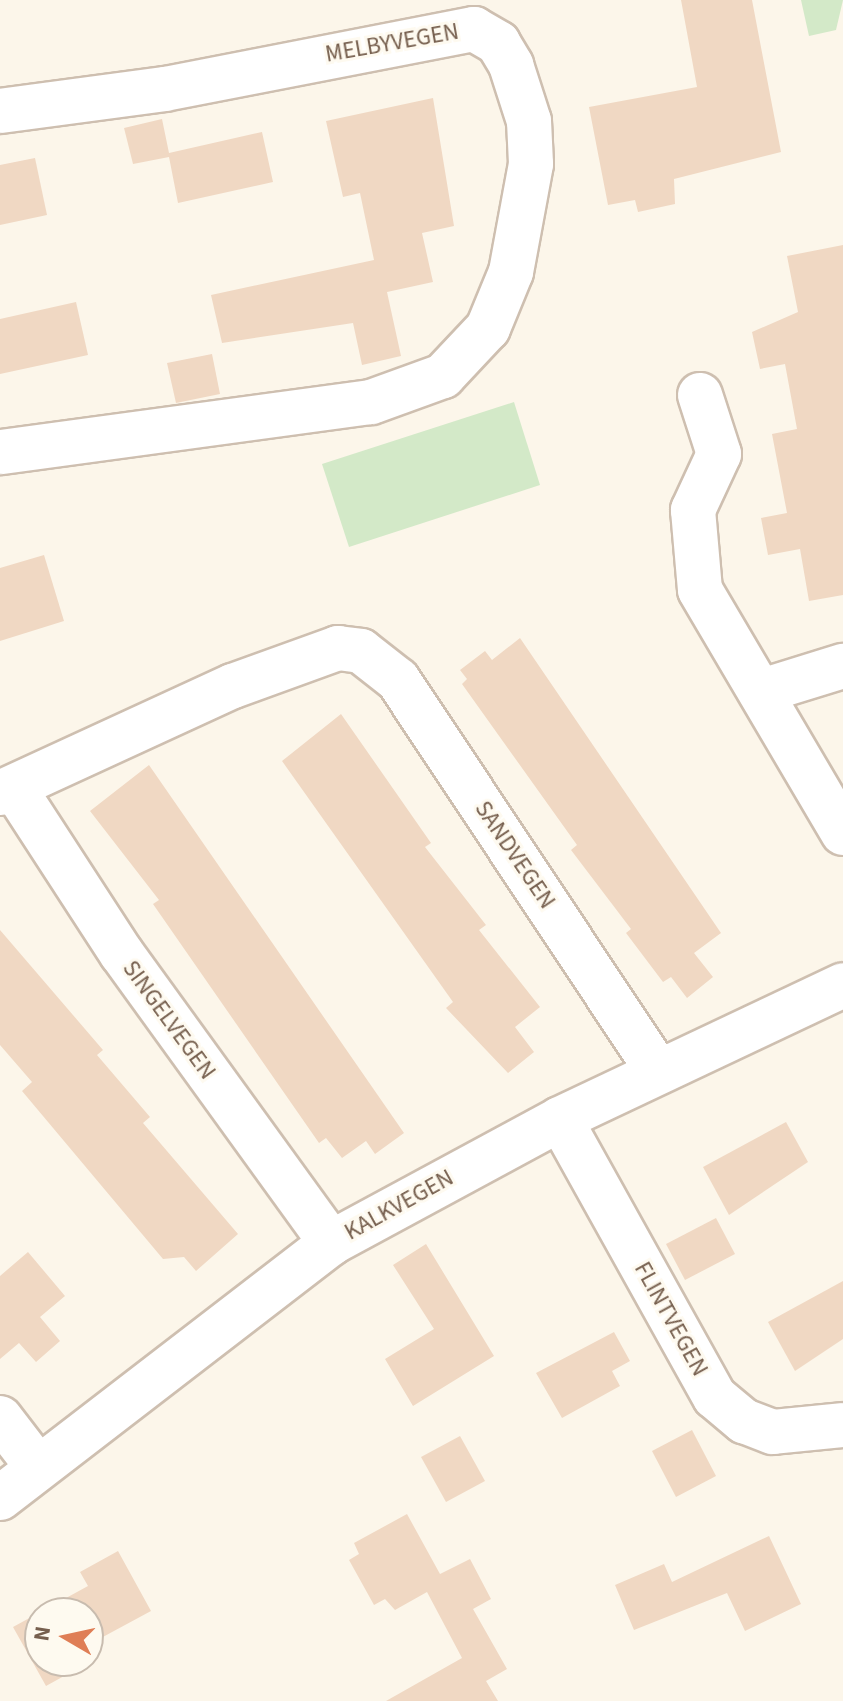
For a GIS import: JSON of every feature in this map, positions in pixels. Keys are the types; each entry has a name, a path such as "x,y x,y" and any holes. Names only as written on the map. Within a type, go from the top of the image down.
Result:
{"street":[{"name":"MELBYVEGEN","path":"0,111 165,89 474,29 498,43 511,65 529,121 531,164 511,272 494,314 443,376 371,402 0,452"},
{"path":"700,395 719,454 693,510 700,590 843,833"},
{"name":"SANDVEGEN","path":"8,792 233,686 338,648 361,651 398,680 658,1071"},
{"path":"762,691 843,666"},
{"name":"SINGELVEGEN","path":"8,792 331,1243"},
{"name":"KALKVEGEN","path":"0,1498 37,1466 331,1243 560,1119 843,985"},
{"name":"FLINTVEGEN","path":"560,1119 715,1397 744,1421 773,1432 843,1425"},
{"path":"0,1418 37,1466"}],"green space":[{"path":"801,0 843,0 836,30 809,36"},
{"path":"514,402 540,485 349,547 322,464"}],"building":[{"path":"681,0 752,0 781,152 674,179 675,204 638,212 635,200 608,205 589,107 697,87"},
{"path":"433,98 454,226 422,233 433,282 387,292 401,356 362,365 353,323 222,343 211,295 374,260 360,193 343,197 326,121"},
{"path":"162,119 169,153 262,132 273,182 178,203 169,157 133,164 124,128"},
{"path":"35,158 47,215 0,225 0,165"},
{"path":"843,245 843,595 809,601 800,549 768,555 761,518 787,513 772,434 797,429 785,364 760,369 752,332 798,312 787,256"},
{"path":"76,302 88,355 0,374 0,319"},
{"path":"212,354 220,394 176,403 167,363"},
{"path":"44,555 64,621 0,641 0,568"},
{"path":"520,638 721,933 694,953 713,977 687,998 671,977 663,982 626,933 631,929 571,850 577,845 462,684 467,679 460,670 485,651 492,660"},
{"path":"341,714 431,843 425,847 486,925 479,930 540,1007 515,1027 534,1052 508,1073 446,1008 453,1002 282,761"},
{"path":"149,765 404,1133 375,1154 366,1141 342,1158 326,1138 319,1143 153,904 159,900 90,811"},
{"path":"0,930 103,1050 97,1055 150,1117 143,1123 238,1234 196,1271 184,1257 163,1259 22,1091 32,1082 0,1045"},
{"path":"786,1122 808,1162 729,1215 703,1167"},
{"path":"716,1218 735,1254 685,1280 666,1244"},
{"path":"426,1244 494,1356 413,1406 385,1359 434,1329 393,1265"},
{"path":"28,1252 65,1296 40,1317 60,1341 36,1362 19,1343 0,1359 0,1276"},
{"path":"843,1281 843,1339 795,1371 768,1322"},
{"path":"614,1332 630,1361 612,1371 620,1386 562,1418 536,1373"},
{"path":"692,1430 716,1476 676,1497 652,1451"},
{"path":"460,1436 485,1481 446,1502 421,1457"},
{"path":"407,1514 440,1574 470,1559 491,1599 473,1609 507,1669 486,1681 498,1701 386,1701 462,1658 427,1592 395,1610 385,1599 374,1605 349,1560 359,1554 354,1543"},
{"path":"769,1536 801,1604 745,1631 727,1593 634,1630 615,1585 664,1564 672,1582"},
{"path":"118,1551 151,1611 104,1636 104,1597 68,1597 88,1586 80,1572"},
{"path":"24,1621 24,1647 13,1627"},
{"path":"41,1677 62,1677 46,1686"}]}
